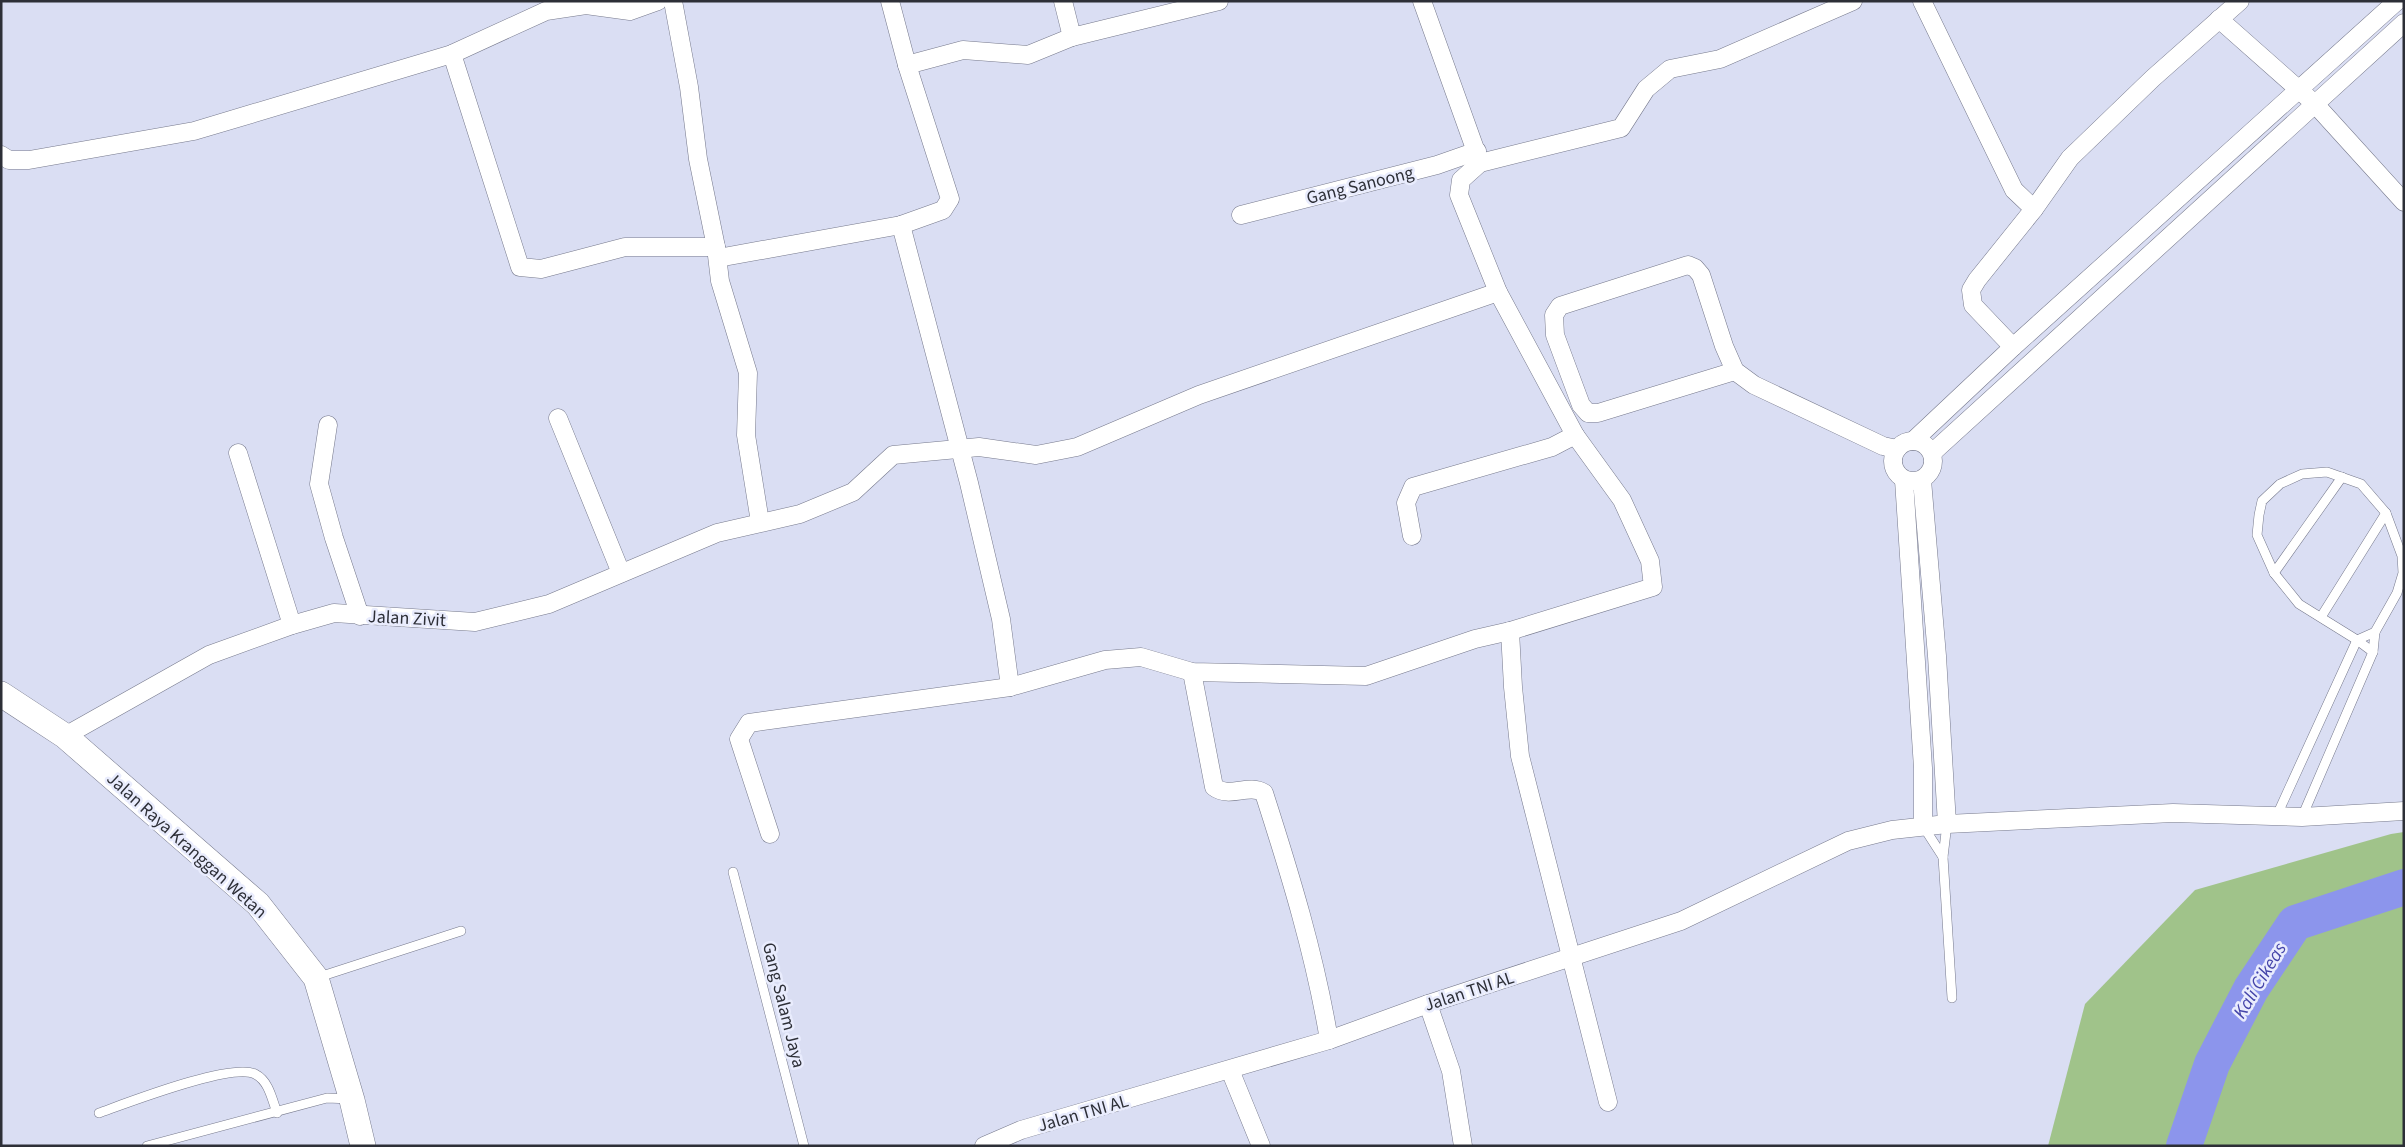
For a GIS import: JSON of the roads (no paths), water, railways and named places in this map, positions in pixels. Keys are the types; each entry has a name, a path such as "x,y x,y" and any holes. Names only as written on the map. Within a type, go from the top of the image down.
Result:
{"main road":[{"name":"Jalan Raya Kranggan Wetan","path":"1,694 65,736 258,904 316,978 352,1100 363,1146"}],"street":[{"path":"1,155 9,160 29,160 194,131 452,54 546,11 586,4 630,10 658,1"},
{"path":"673,1 689,87 698,159 717,253 720,281 748,373 746,435 760,522"},
{"path":"452,54 520,267 541,268 625,248 717,253 901,225 943,210 950,199 907,65 890,1"},
{"path":"1062,1 1072,37"},
{"path":"907,65 963,50 1028,55 1072,37 1219,1"},
{"path":"770,834 739,738 749,723 1010,687 1105,660 1140,657 1192,672 1366,676 1475,639 1510,632 1653,587 1650,561 1622,500 1575,435 1498,292 1459,196 1461,180 1478,157 1422,1"},
{"name":"Gang Sanoong","path":"1241,215 1437,165 1621,128 1646,89 1670,69 1720,59 1853,1"},
{"path":"1922,1 2014,190 2034,209"},
{"path":"2013,347 1973,305 1971,290 2034,209 2070,158 2153,78 2240,1"},
{"path":"1913,441 2013,347 2300,91 2397,1"},
{"path":"2219,20 2315,104 2404,202"},
{"path":"1932,453 2404,23"},
{"path":"901,225 923,303 1002,619 1010,687"},
{"path":"1735,372 1598,413 1588,413 1582,405 1555,335 1554,315 1560,306 1688,265 1696,268 1701,276 1724,346 1735,372 1754,385 1891,451"},
{"name":"Jalan Zivit","path":"65,736 208,654 292,624 334,613 475,622 549,604 717,533 800,514 852,492 893,455 979,447 1036,455 1077,447 1199,395 1498,292"},
{"path":"558,418 621,573"},
{"path":"328,425 319,484 334,538 360,616"},
{"path":"1412,536 1406,503 1413,487 1552,447 1575,435"},
{"path":"1913,441 1922,443 1932,453 1933,466 1929,474 1922,480 1913,482 1904,480 1897,474 1891,451 1904,443 1913,441"},
{"path":"238,454 292,624"},
{"path":"1904,480 1914,656 1923,768 1923,826"},
{"path":"1922,480 1937,656 1947,824"},
{"path":"1510,632 1512,687 1520,756 1608,1102"},
{"path":"1914,656 1937,656"},
{"path":"1192,672 1214,787 1226,792 1253,789 1264,793 1305,926 1321,993 1329,1040"},
{"name":"Jalan TNI AL","path":"984,1146 1021,1130 1329,1040 1428,1004 1681,921 1848,841 1892,830 1947,824 2173,813 2302,817 2404,811"},
{"path":"1428,1004 1451,1070 1463,1146"},
{"path":"1230,1070 1261,1146"}],"lane":[{"path":"2302,817 2373,652 2375,632 2396,593 2403,573 2402,556 2386,513 2361,484 2327,472 2302,474 2280,484 2262,501 2258,515 2258,535 2274,573 2299,604 2373,652"},
{"path":"2274,573 2342,477"},
{"path":"2321,617 2386,513"},
{"path":"2277,815 2357,640 2375,632"},
{"path":"1947,824 1943,857 1952,998"},
{"path":"1923,826 1943,857"},
{"name":"Gang Salam Jaya","path":"733,872 804,1146"},
{"path":"316,978 461,932"},
{"path":"99,1113 196,1080 234,1072 254,1073 266,1082 277,1113"},
{"path":"147,1146 328,1098 352,1100"}],"waterway":[{"name":"Kali Cikeas","path":"2184,1146 2212,1064 2251,989 2295,923 2404,887"}]}
